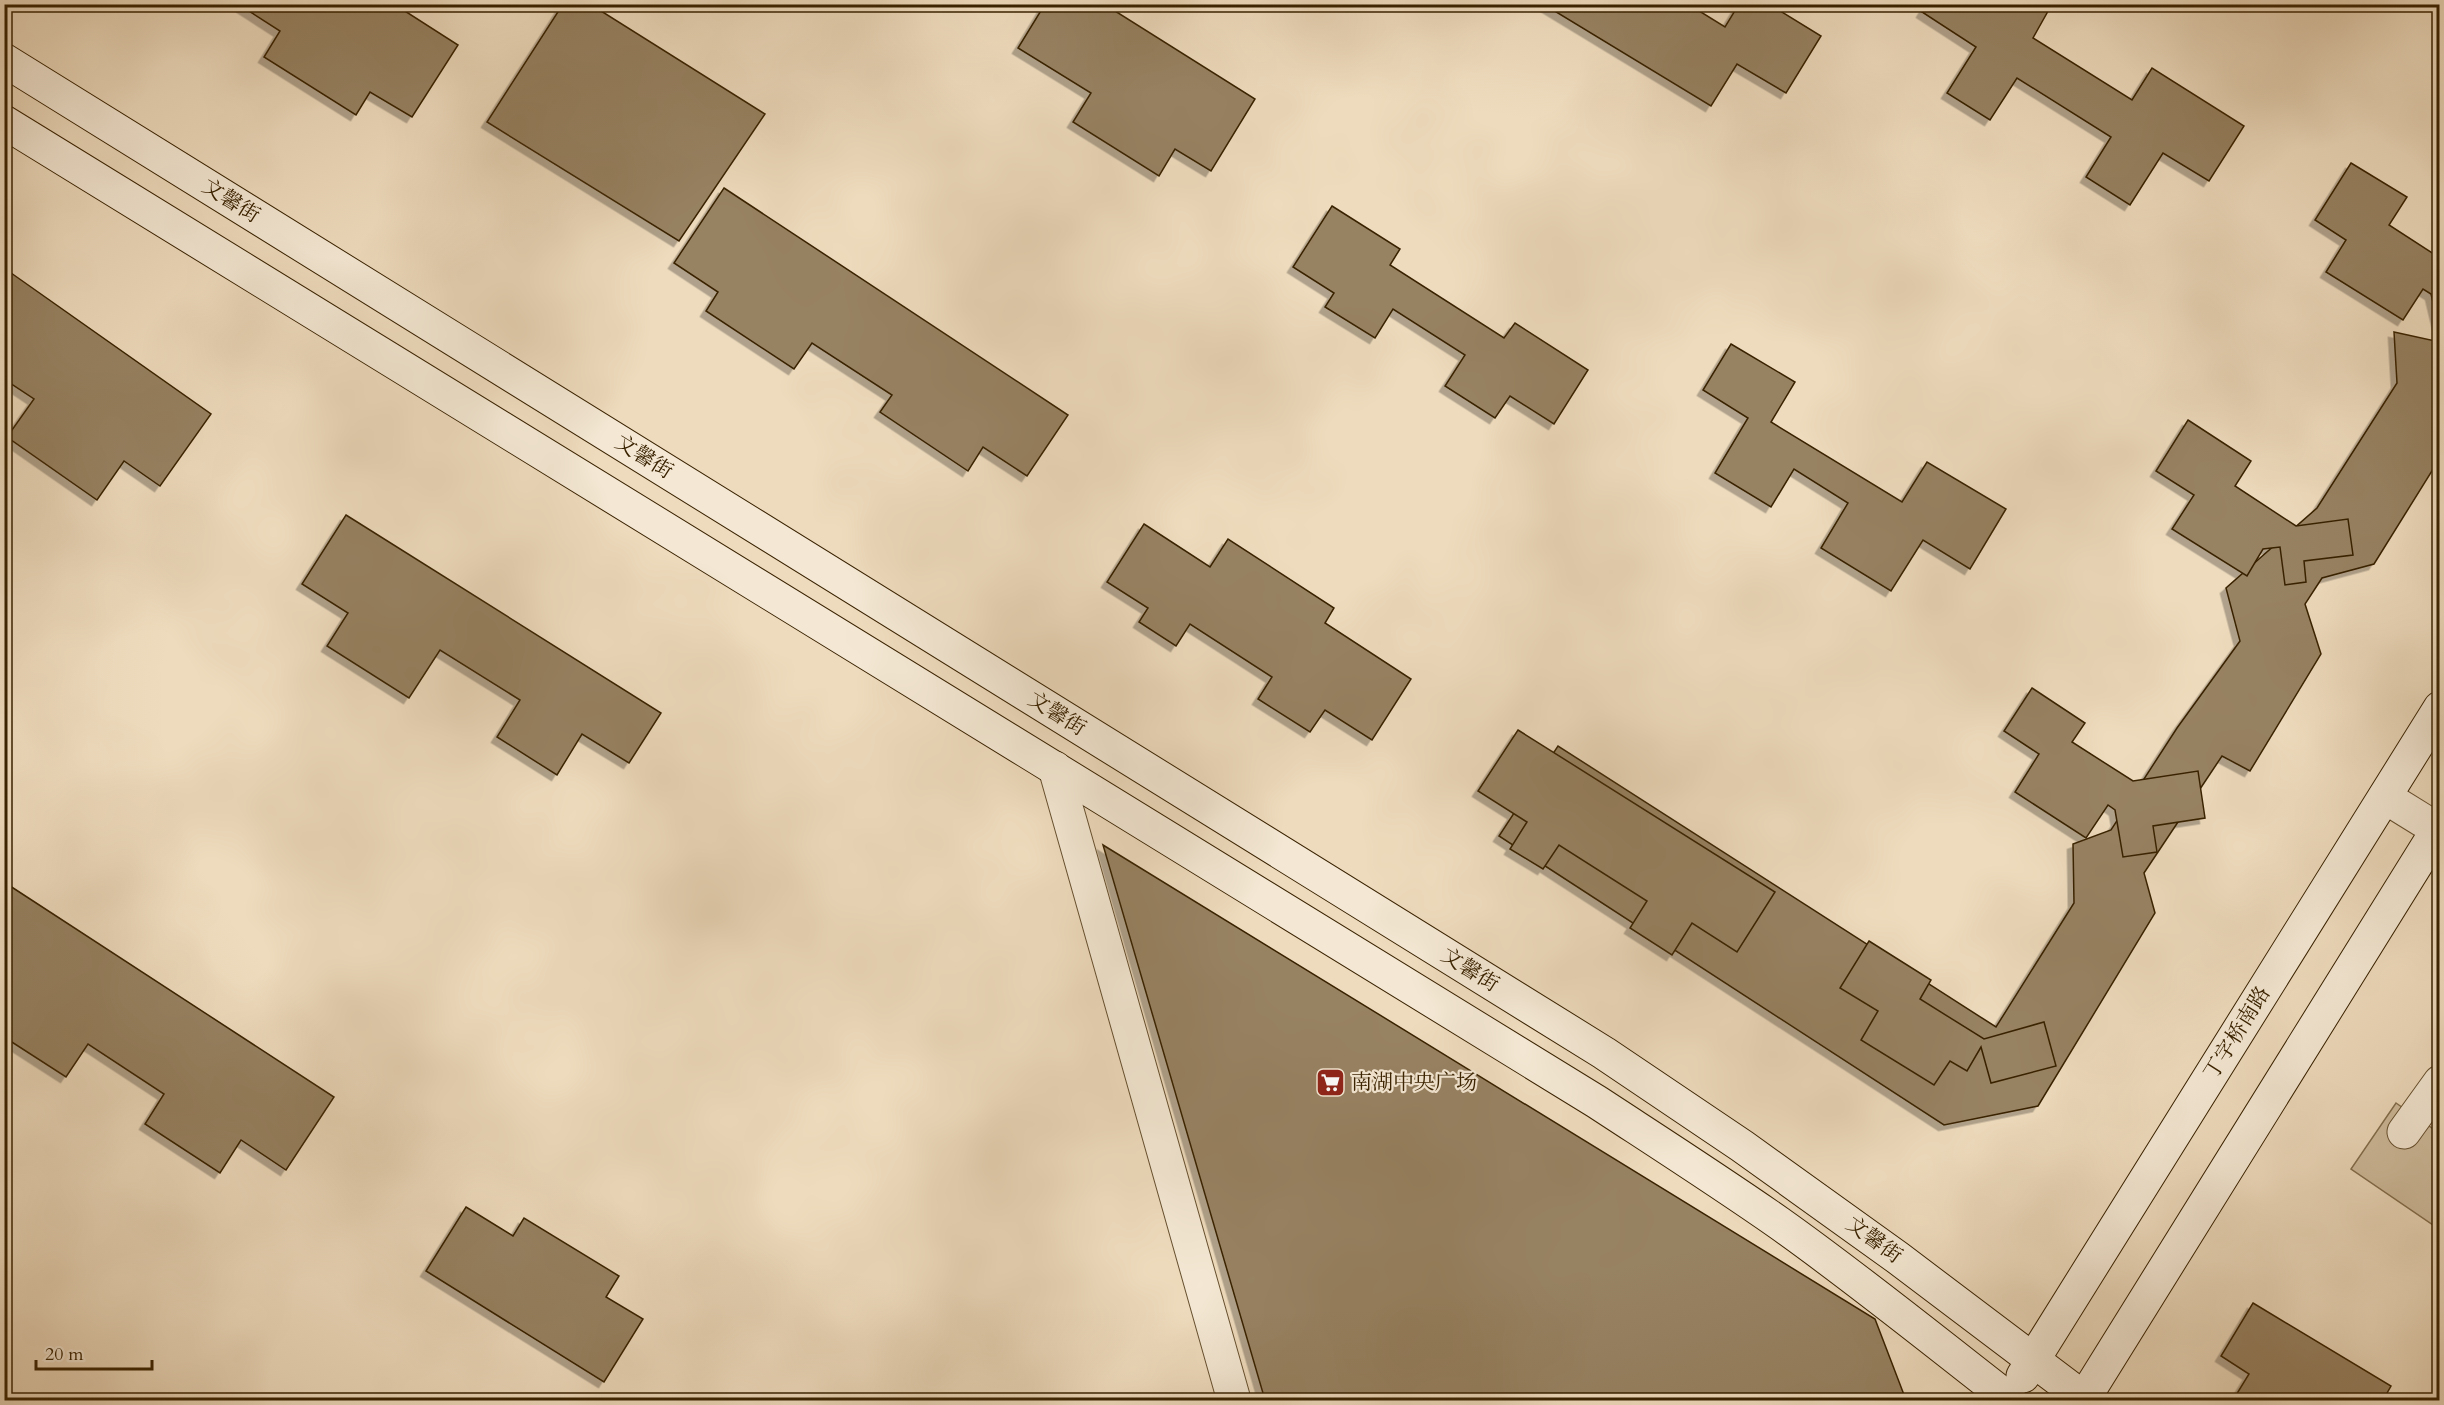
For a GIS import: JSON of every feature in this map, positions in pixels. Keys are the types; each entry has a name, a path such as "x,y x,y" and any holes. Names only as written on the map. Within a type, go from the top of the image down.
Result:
{"main road":[{"name":"文馨街","path":"4,60 1604,1053 1751,1152 1898,1258 2085,1400"},
{"name":"文馨街","path":"4,122 1587,1096 1684,1158 1780,1224 2009,1400"},
{"name":"丁字桥南路","path":"2009,1400 2439,708"},
{"path":"1055,768 1234,1401"},
{"path":"2085,1400 2439,829 2385,797"},
{"path":"2404,1132 2439,1082"}],"shaded area":[{"path":"2396,1103 2439,1133 2439,1229 2351,1169"}],"building":[{"path":"238,4 394,4 458,45 412,117 370,92 356,115 264,57 280,31"},
{"path":"563,4 590,4 765,114 679,241 487,122"},
{"path":"1045,4 1104,4 1255,99 1211,171 1175,149 1159,176 1073,122 1091,93 1018,48"},
{"path":"1543,4 1688,4 1725,27 1739,4 1769,4 1821,36 1786,93 1737,64 1711,106"},
{"path":"1927,4 2052,4 2033,38 2132,100 2152,68 2244,126 2209,181 2163,153 2130,205 2086,177 2111,137 2017,78 1990,120 1947,93 1976,47 1922,12"},
{"path":"2351,163 2407,197 2389,225 2440,258 2440,332 2431,294 2423,289 2403,320 2326,272 2346,240 2315,220"},
{"path":"724,188 1068,415 1027,476 983,447 968,471 880,412 892,395 812,343 794,369 706,311 718,292 674,263"},
{"path":"1332,206 1400,249 1390,265 1504,338 1515,323 1588,370 1554,424 1510,396 1495,418 1445,386 1465,355 1393,309 1375,338 1325,307 1334,293 1293,267"},
{"path":"4,268 211,414 160,486 124,461 97,500 7,437 34,399 4,379"},
{"path":"2394,332 2440,342 2440,458 2374,564 2322,578 2305,604 2321,654 2250,771 2222,756 2144,873 2155,913 2038,1106 1944,1125 1499,836 1558,746 1996,1027 2074,903 2073,844 2111,830 2177,728 2240,641 2226,588 2317,508 2397,383"},
{"path":"1731,344 1795,382 1771,422 1902,502 1927,462 2006,509 1970,569 1923,540 1891,591 1821,548 1848,503 1794,469 1771,507 1715,473 1748,418 1703,390"},
{"path":"2188,420 2251,461 2235,486 2296,526 2348,519 2353,555 2304,561 2306,582 2285,585 2280,547 2263,549 2247,576 2172,529 2194,495 2156,471"},
{"path":"346,515 661,713 629,763 582,734 557,775 497,737 520,700 440,650 409,698 327,646 348,613 302,584"},
{"path":"1144,524 1210,567 1228,539 1334,608 1325,623 1411,679 1372,740 1325,710 1310,732 1258,699 1272,677 1190,624 1176,646 1139,622 1148,608 1107,582"},
{"path":"2032,688 2085,723 2072,742 2133,781 2198,771 2205,818 2153,826 2157,852 2123,857 2115,810 2108,805 2086,838 2015,792 2039,754 2004,731"},
{"path":"1518,730 1775,892 1737,952 1692,923 1672,955 1630,928 1647,901 1559,845 1543,869 1510,849 1527,822 1478,791"},
{"name":"南湖中央广场","path":"1103,845 1875,1319 1906,1400 1265,1400"},
{"path":"7,884 334,1097 286,1170 241,1140 220,1173 145,1124 164,1094 88,1044 66,1077 4,1037 4,887"},
{"path":"1869,941 1931,980 1920,999 1984,1039 2044,1022 2056,1066 1991,1083 1981,1047 1967,1071 1950,1061 1934,1085 1861,1040 1878,1011 1840,988"},
{"path":"466,1207 513,1236 524,1218 619,1276 606,1297 643,1319 604,1382 426,1271"},
{"path":"2253,1303 2391,1386 2383,1400 2233,1400 2249,1374 2221,1356"}],"place":[{"name":"南湖中央广场","path":"1330,1082"}]}
